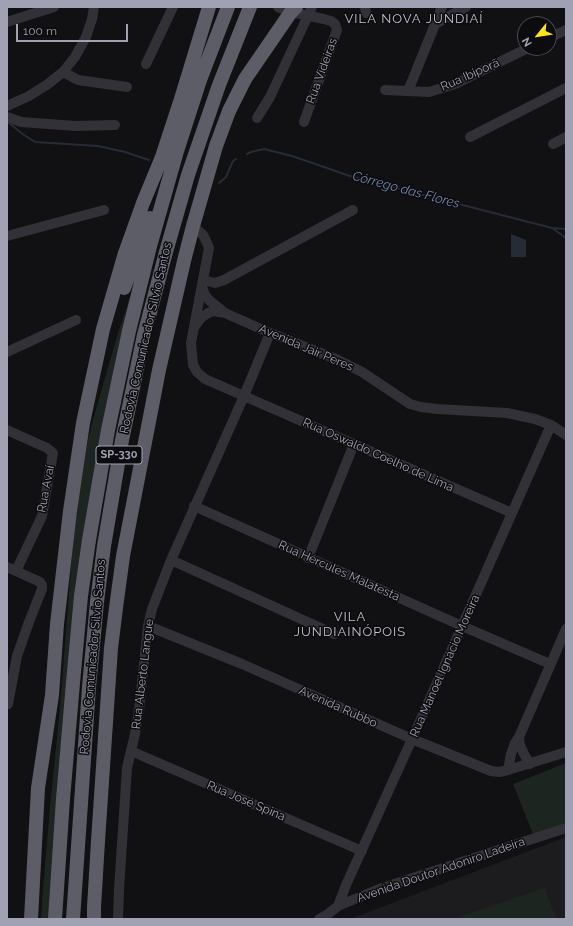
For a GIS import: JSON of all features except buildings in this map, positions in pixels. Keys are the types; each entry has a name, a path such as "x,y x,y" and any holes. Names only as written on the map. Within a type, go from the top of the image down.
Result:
{"highway":[{"path":"31,919 38,788 52,695 57,624 70,511 83,423 103,329 125,254 143,203 165,150 209,7"},
{"name":"Rodovia Comunicador Silvio Santos","path":"55,919 61,822 82,596 89,540 108,430 129,331 150,246 177,150 200,80 228,7"},
{"name":"Rodovia Comunicador Silvio Santos","path":"73,919 88,695 96,610 104,546 122,440 144,335 184,189 219,86 250,7"},
{"path":"94,919 98,834 111,648 123,556 160,370 184,261 209,168 229,111 245,79 286,9"},
{"path":"83,423 93,396 111,326 177,150"}],"street":[{"path":"7,22 54,7"},
{"path":"7,106 29,96 63,72 75,57 86,37 94,7"},
{"path":"146,64 173,7"},
{"path":"408,91 442,7"},
{"path":"435,24 466,7"},
{"path":"257,118 270,98 310,11 286,9"},
{"name":"Rua Videiras","path":"304,122 337,30 335,24 331,21 310,11"},
{"name":"Rua Ibiporã","path":"385,90 429,92 455,84 517,53"},
{"path":"63,72 78,80 127,87"},
{"path":"470,136 566,88"},
{"path":"7,117 21,122 76,126 115,125"},
{"path":"553,144 566,137"},
{"path":"7,236 104,210"},
{"path":"202,284 215,283 224,280 353,210"},
{"path":"193,226 202,235 209,248 191,342 193,365 197,372 205,379 244,396"},
{"name":"Avenida Jair Peres","path":"202,284 205,295 225,313"},
{"name":"Avenida Jair Peres","path":"194,328 201,318 208,313 214,311 225,313 270,333 336,359 362,372 410,404 429,408 507,413 535,419 551,425 566,435"},
{"path":"7,352 76,320"},
{"name":"Rua Alberto Langue","path":"118,919 127,768 139,710 148,626 152,609 194,506 244,396 270,333"},
{"name":"Rua Oswaldo Coelho de Lima","path":"244,396 512,513"},
{"name":"Rua Manoel Ignácio Moreira","path":"338,906 357,849 367,839 551,425"},
{"name":"Rua Avaí","path":"7,430 47,448 52,454 42,516 12,569"},
{"path":"308,558 354,444"},
{"name":"Rua Hércules Malatesta","path":"194,506 308,558 550,664"},
{"path":"171,560 334,634"},
{"path":"10,705 16,656 42,588 40,582 12,569"},
{"name":"Avenida Rubbo","path":"148,626 242,664 412,740 491,771 499,772 508,770 566,752"},
{"path":"508,770 515,743 566,629"},
{"path":"519,736 520,745 530,764"},
{"name":"Rua José Spina","path":"131,751 357,849"},
{"name":"Avenida Doutor Adoniro Ladeira","path":"319,919 338,906 379,889 566,828"},
{"path":"346,885 356,892 379,889"},
{"path":"26,919 33,886"}],"shaded area":[{"path":"511,234 526,240 526,257 511,257"},
{"path":"130,297 131,304 101,442 52,919 41,919 73,542 80,488 88,440 94,416"},
{"path":"566,763 566,823 533,834 513,784"},
{"path":"566,837 566,919 350,919"},
{"path":"545,888 556,919 453,919"}],"waterway":[{"name":"Córrego das Flores","path":"9,123 35,142 98,146 125,152 149,160"},
{"name":"Córrego das Flores","path":"247,154 264,149 292,156 350,176 552,228 566,229"},
{"name":"Córrego das Flores","path":"219,183 226,177 233,161 236,159"},
{"path":"552,228 566,238"}],"district":[{"name":"VILA NOVA JUNDIAÍ","path":"414,19"},
{"name":"VILA JUNDIAINÓPOIS","path":"350,624"}]}
